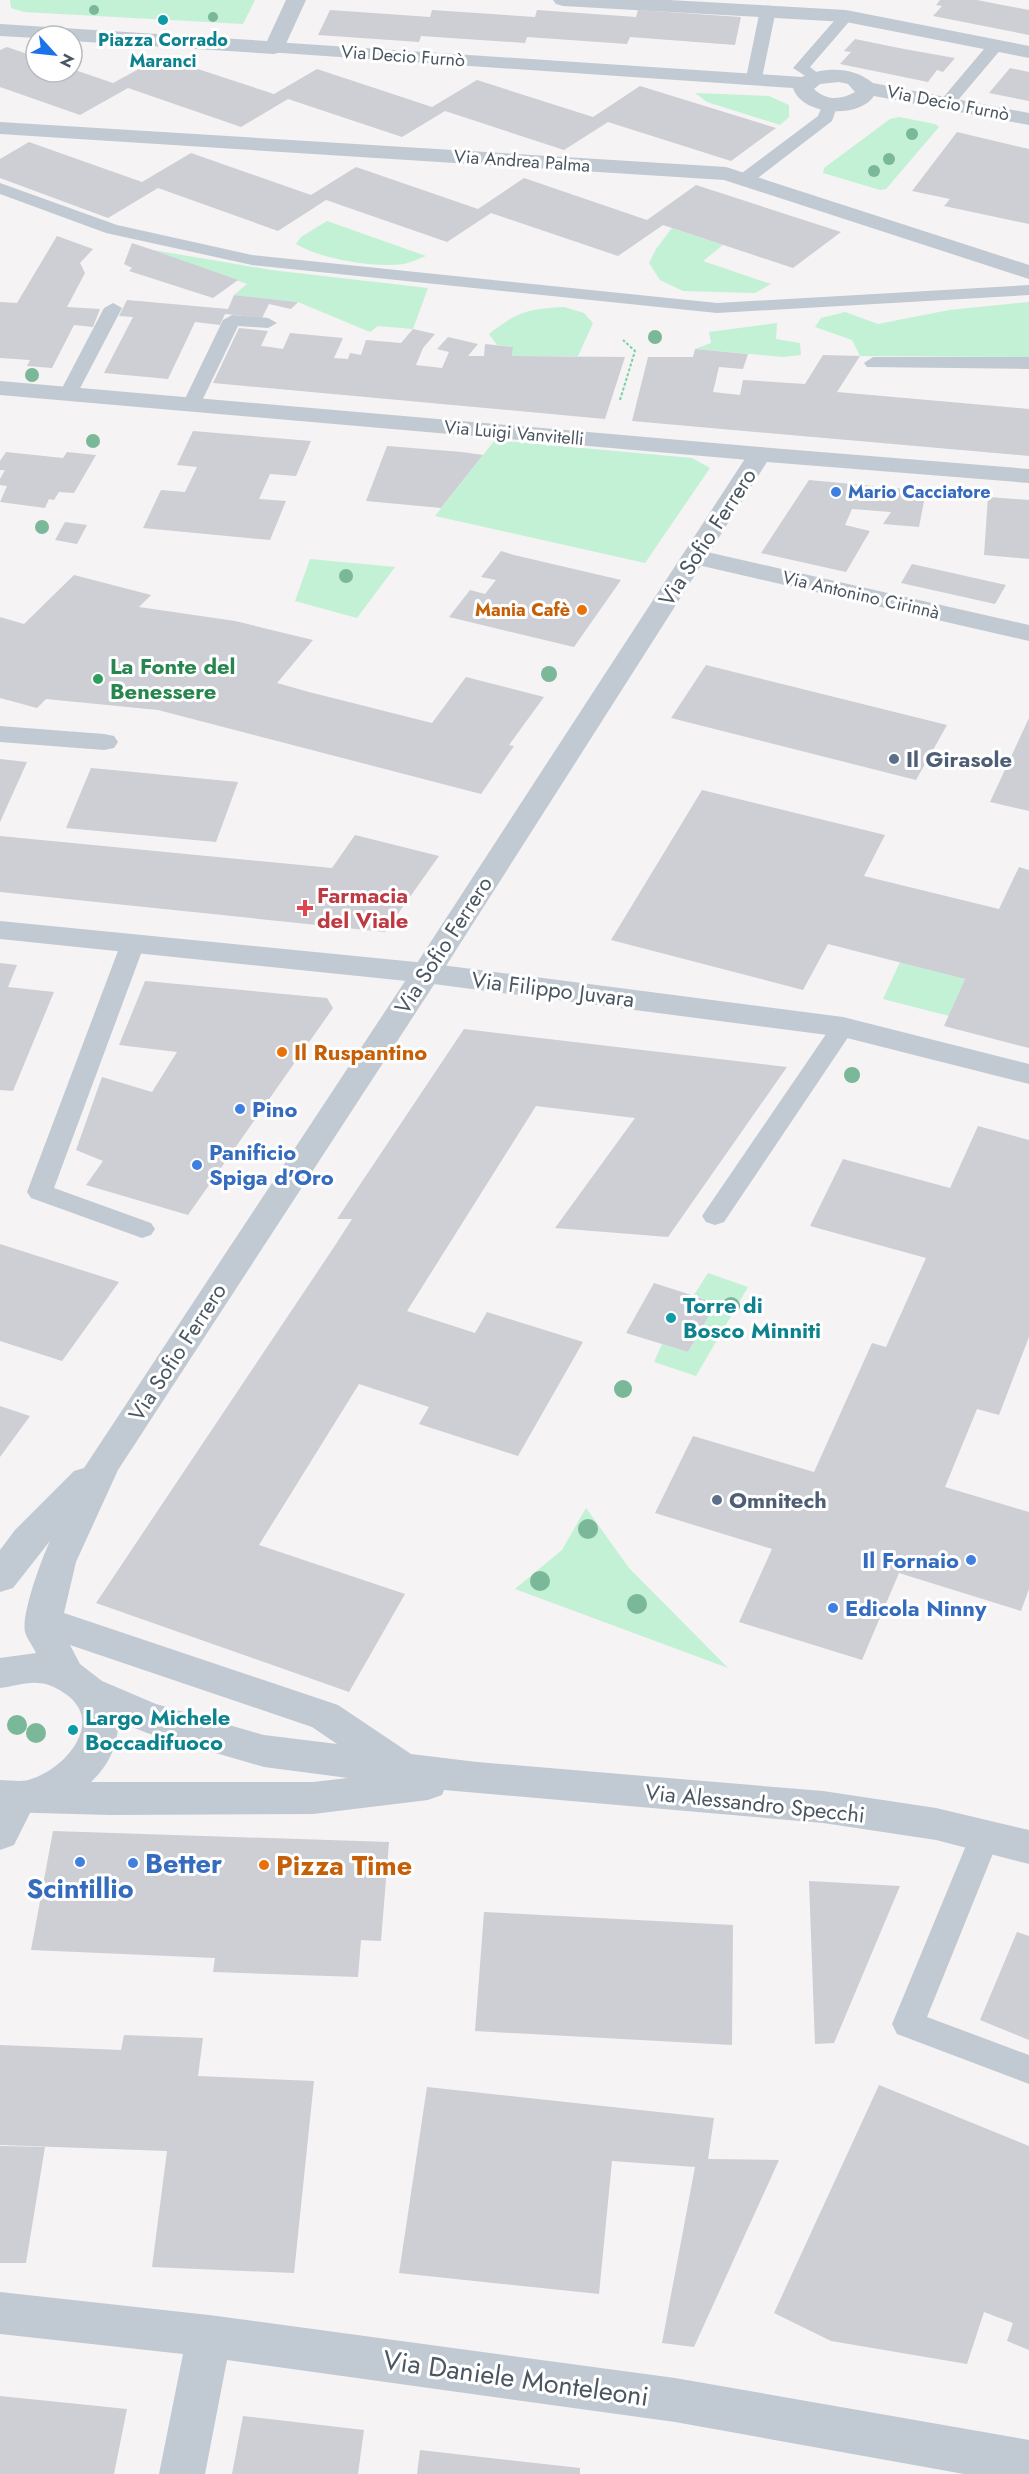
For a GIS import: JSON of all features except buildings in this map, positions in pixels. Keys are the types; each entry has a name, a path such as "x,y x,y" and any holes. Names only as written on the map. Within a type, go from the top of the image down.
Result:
{"street":[{"path":"274,48 296,0"},
{"path":"563,0 846,16 1029,52"},
{"name":"Via Decio Furnò","path":"0,30 754,78 811,80 848,77 861,82 867,89 894,92 1029,118"},
{"path":"811,80 803,90 805,94 814,100 830,104 854,102 864,96 867,89"},
{"name":"Via Andrea Palma","path":"0,128 726,174 1029,272"},
{"name":"Via Luigi Vanvitelli","path":"0,388 1029,476"},
{"name":"Via Sofio Ferrero","path":"103,1465 426,973 760,454"},
{"name":"Via Antonino Cirinnà","path":"694,557 1029,633"},
{"path":"0,734 104,742"},
{"name":"Via Filippo Juvara","path":"0,930 426,973 843,1027 1029,1074"},
{"path":"0,1578 28,1540 103,1465"},
{"path":"16,1796 49,1791 67,1781 93,1755 102,1723 99,1707 79,1684 44,1632 44,1621 58,1562 103,1465"},
{"path":"44,1621 325,1716 403,1768"},
{"path":"0,1673 31,1667 79,1684 147,1717 264,1751 477,1778"},
{"path":"16,1796 111,1799 313,1798 477,1778"},
{"name":"Via Alessandro Specchi","path":"477,1778 823,1807 936,1824 1029,1847"},
{"path":"0,1833 16,1796"},
{"name":"Via Daniele Monteleoni","path":"0,2313 209,2336 675,2400 1029,2463"},
{"path":"182,2474 209,2336"}],"lane":[{"path":"754,78 768,10"},
{"path":"811,80 801,68 846,16"},
{"path":"947,103 996,45"},
{"path":"744,180 826,118 830,104"},
{"path":"0,188 112,229 252,260 717,308 1029,290"},
{"path":"68,394 113,308"},
{"path":"191,405 232,320 268,323"},
{"path":"873,363 1029,363"},
{"path":"133,943 40,1192 142,1229"},
{"path":"715,1216 843,1027"},
{"path":"985,1836 908,2024 1029,2070"}],"path":[{"path":"576,293 635,351 608,441"}],"green space":[{"path":"10,0 255,0 243,24 24,12 11,8"},
{"path":"695,93 769,96 789,105 789,117 780,125 707,102"},
{"path":"899,117 935,124 939,127 886,189 880,190 823,173 824,168 890,119"},
{"path":"327,221 426,256 409,263 378,265 333,258 296,244 301,237"},
{"path":"672,228 723,245 703,261 771,284 755,293 683,291 660,280 649,263 656,249"},
{"path":"153,250 271,270 428,288 413,329 378,326 370,332 298,302 234,295 247,284"},
{"path":"1029,302 1029,357 860,356 852,340 815,327 821,318 845,312 878,324 949,310"},
{"path":"564,307 584,313 593,323 578,356 512,356 513,347 497,345 489,334 523,313"},
{"path":"777,323 776,339 800,343 801,355 783,357 695,349 711,343 709,332"},
{"path":"495,440 692,458 710,468 645,563 435,516"},
{"path":"310,559 395,567 357,618 295,601"},
{"path":"900,962 965,979 949,1016 883,999"},
{"path":"708,1273 748,1287 696,1376 654,1362 662,1344 688,1352 716,1303 694,1295"},
{"path":"586,1508 629,1568 728,1668 515,1589 562,1550"}],"place":[{"name":"Piazza Corrado Maranci","path":"163,20"},
{"name":"Mario Cacciatore","path":"836,492"},
{"name":"Mania Cafè","path":"582,610"},
{"name":"La Fonte del Benessere","path":"98,679"},
{"name":"Il Girasole","path":"894,759"},
{"name":"Farmacia del Viale","path":"305,908"},
{"name":"Il Ruspantino","path":"282,1052"},
{"name":"Pino","path":"240,1109"},
{"name":"Panificio Spiga d'Oro","path":"197,1165"},
{"name":"Torre di Bosco Minniti","path":"671,1318"},
{"name":"Omnitech","path":"717,1500"},
{"name":"Il Fornaio","path":"971,1560"},
{"name":"Edicola Ninny","path":"833,1608"},
{"name":"Largo Michele Boccadifuoco","path":"73,1730"},
{"name":"Scintillio","path":"80,1862"},
{"name":"Better","path":"133,1863"},
{"name":"Pizza Time","path":"264,1865"}]}
